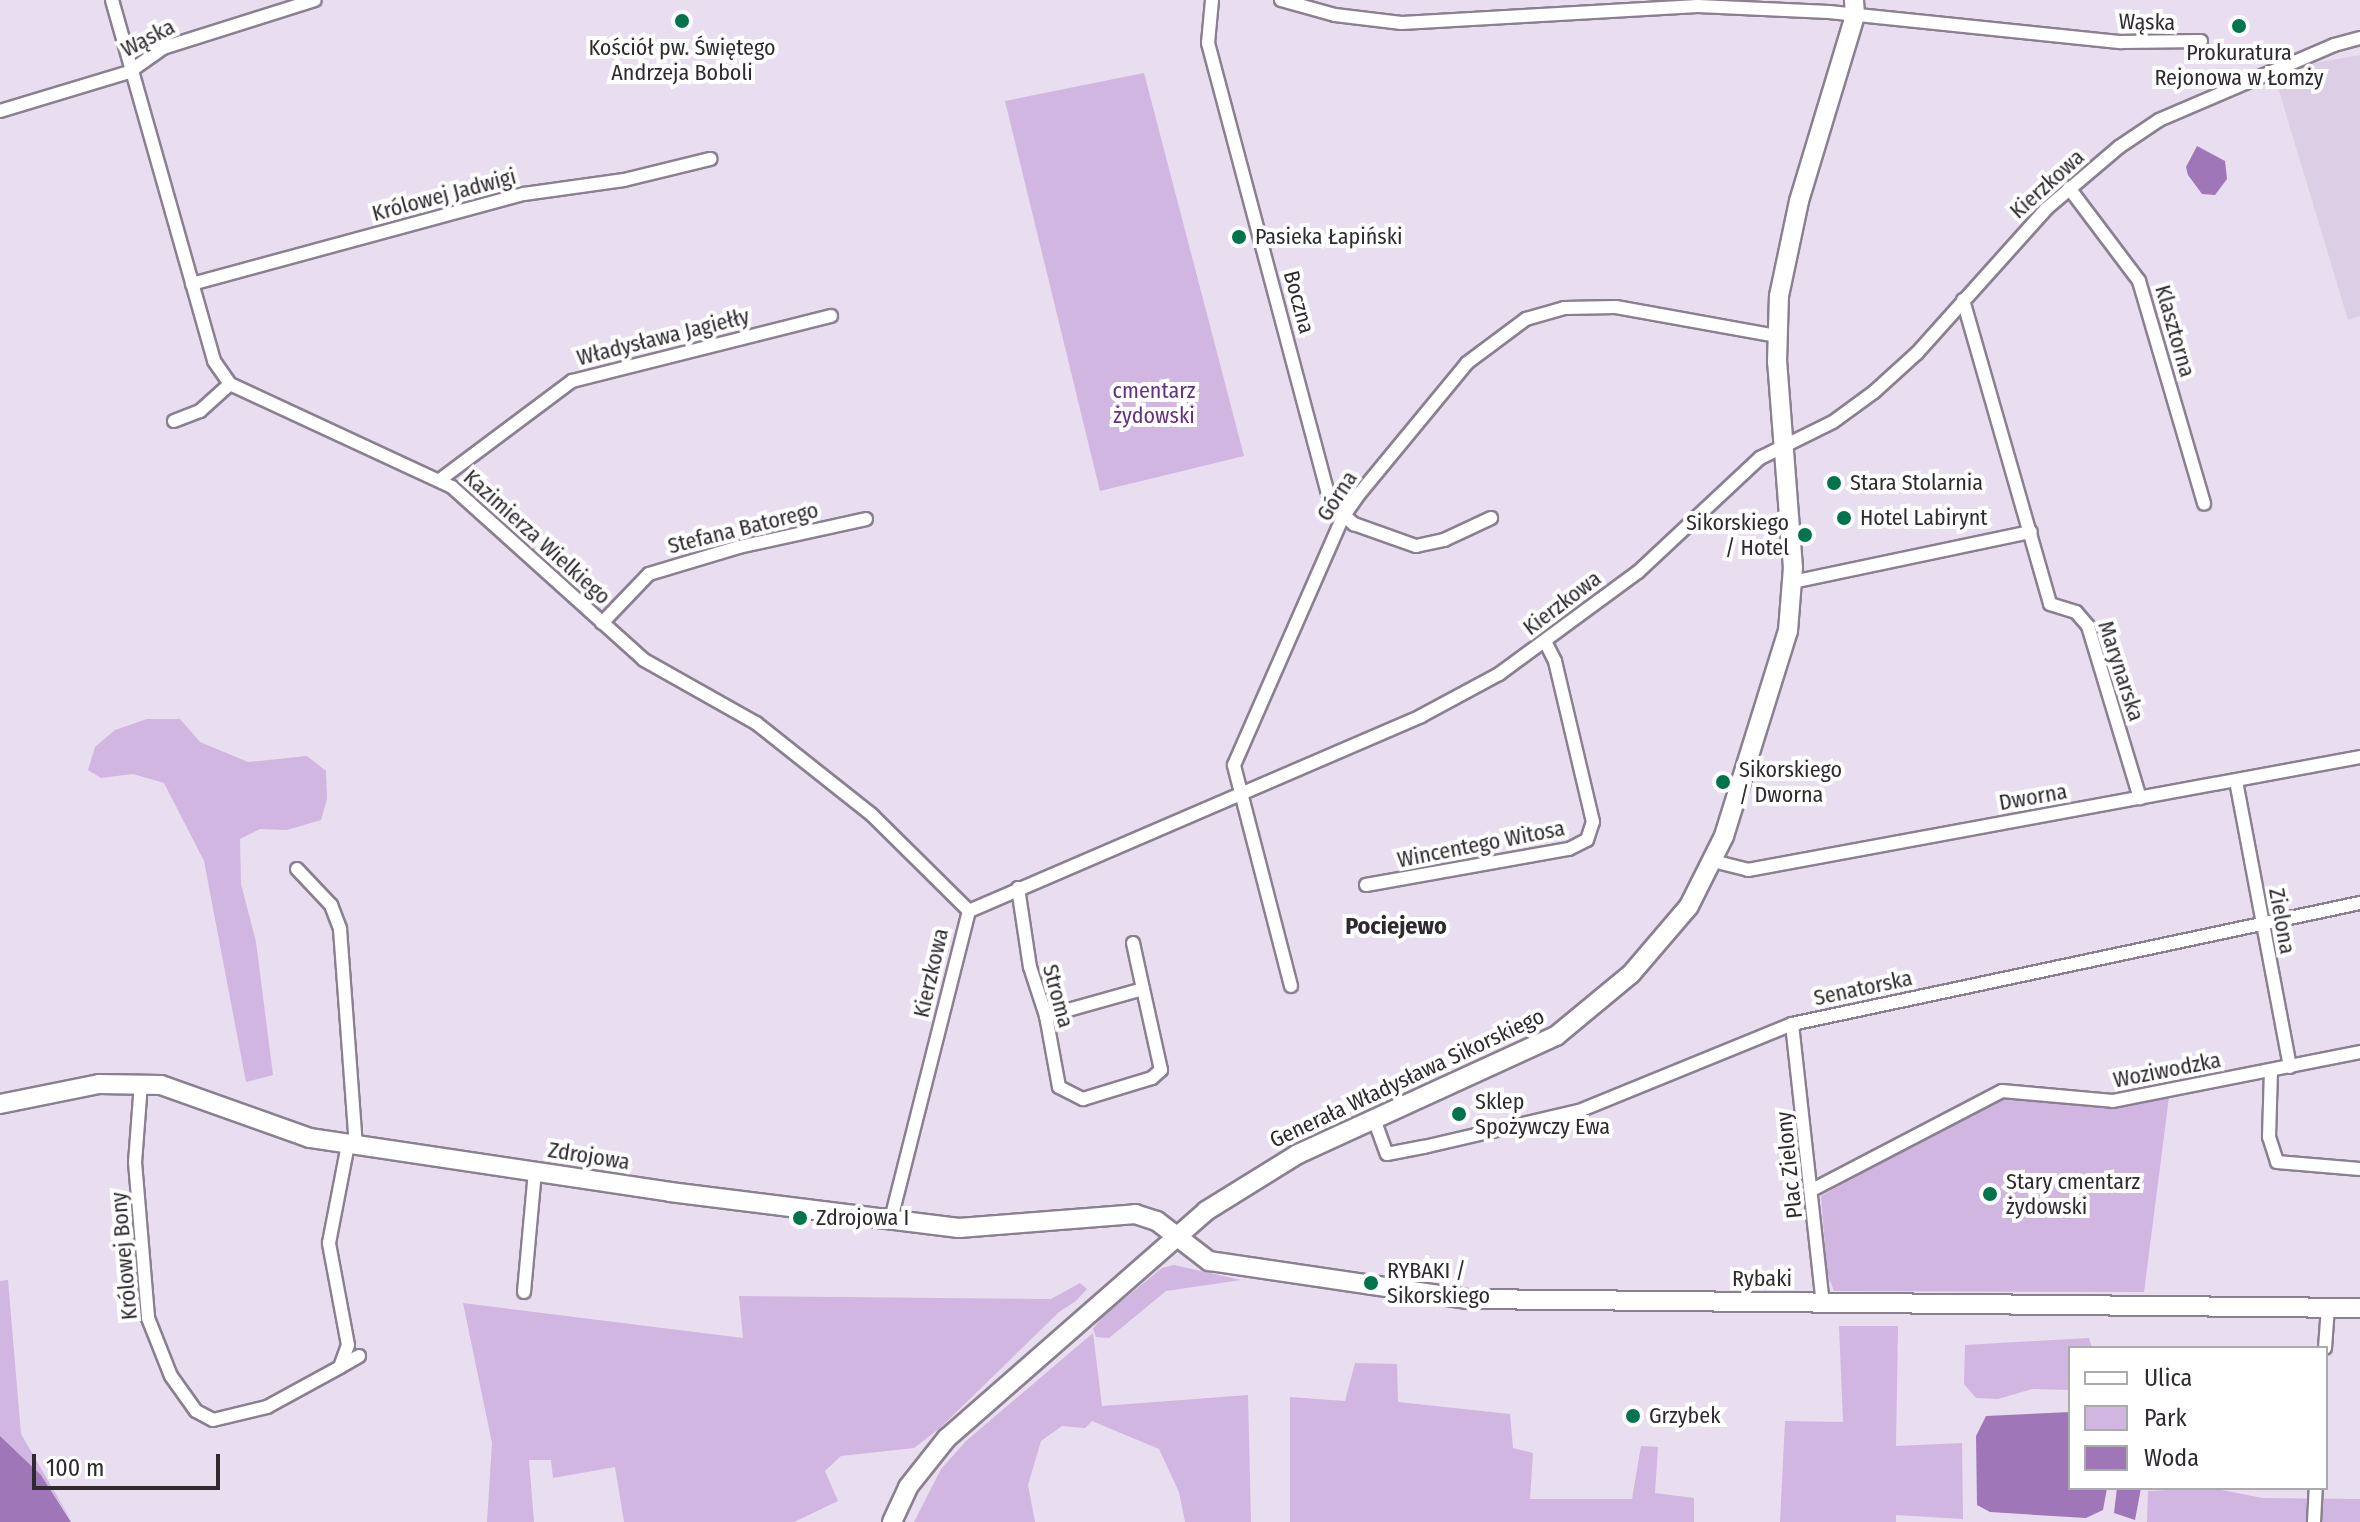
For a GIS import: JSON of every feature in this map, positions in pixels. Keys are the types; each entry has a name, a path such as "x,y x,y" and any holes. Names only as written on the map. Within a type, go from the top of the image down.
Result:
{"street":[{"path":"112,0 127,46 129,72 214,361 230,384 200,411 174,421"},
{"name":"Wąska","path":"0,111 129,72 177,43 315,0"},
{"name":"Boczna","path":"1212,0 1208,43 1327,494 1343,517"},
{"name":"Wąska","path":"1281,0 1354,19 1420,23 1685,6 1858,5 2095,40 2201,41"},
{"name":"Generała Władysława Sikorskiego","path":"892,1522 908,1487 947,1438 1175,1236 1258,1176 1374,1119 1504,1063 1576,1022 1664,939 1713,861 1784,645 1793,582 1777,336 1786,250 1858,5"},
{"name":"Kierzkowa","path":"891,1219 969,911 1461,696 1545,641 1638,572 1734,479 1784,442 1833,422 1874,392 1963,300 2007,248 2069,188 2159,120 2334,45 2360,38"},
{"name":"Królowej Jadwigi","path":"192,284 524,194 611,182 710,159"},
{"name":"Klasztorna","path":"2069,188 2139,281 2204,504"},
{"name":"Marynarska","path":"1963,300 2050,604 2076,612 2088,626 2140,798"},
{"name":"Górna","path":"1291,986 1240,793 1236,753 1343,517 1467,363 1526,319 1564,308 1616,307 1777,336"},
{"name":"Władysława Jagiełły","path":"441,479 572,381 831,316"},
{"name":"Kazimierza Wielkiego","path":"230,384 441,479 666,676 756,723 905,842 969,911"},
{"path":"1343,517 1416,546 1444,540 1491,518"},
{"name":"Stefana Batorego","path":"602,623 649,574 739,547 866,519"},
{"path":"1793,582 2031,532"},
{"name":"Wincentego Witosa","path":"1366,885 1569,849 1587,840 1593,822 1555,661 1545,641"},
{"name":"Dworna","path":"1713,861 1748,870 2360,757"},
{"name":"Zielona","path":"2236,781 2290,1067"},
{"path":"297,869 331,905 340,929 352,1145 329,1252 348,1345 340,1367"},
{"name":"Stroma","path":"1018,888 1030,967 1046,1016 1056,1083 1083,1099 1152,1078 1161,1070 1143,989"},
{"name":"Senatorska","path":"1374,1119 1387,1154 1579,1111 1792,1024 2360,903"},
{"path":"1046,1016 1143,989 1133,943"},
{"name":"Plac Zielony","path":"1792,1024 1823,1303"},
{"name":"Woziwodzka","path":"1812,1190 2009,1089 2106,1102 2360,1052"},
{"path":"2271,1070 2269,1137 2277,1162 2360,1169"},
{"name":"Zdrojowa","path":"0,1104 99,1084 141,1083 176,1087 295,1134 352,1145 970,1229 1122,1212 1151,1218 1175,1236"},
{"name":"Królowej Bony","path":"141,1083 134,1153 148,1318 160,1356 188,1401 203,1417 224,1421 267,1407 359,1356"},
{"path":"524,1292 535,1172"},
{"name":"Rybaki","path":"1175,1236 1197,1255 1225,1264 1467,1299 2360,1308"},
{"path":"2325,1346 2328,1307"},
{"path":"2314,1522 2316,1490"}],"shaded area":[{"path":"2360,55 2360,316 2348,320 2276,81 2315,63"}],"green space":[{"name":"cmentarz żydowski","path":"1144,73 1244,456 1100,491 1005,101"},
{"path":"147,719 180,719 200,742 248,762 307,756 326,771 327,799 321,820 287,830 260,829 240,839 241,884 256,942 273,1075 246,1082 204,861 164,783 133,774 101,778 88,770 95,747 115,730"},
{"name":"Stary cmentarz żydowski","path":"2018,1096 2113,1108 2169,1097 2144,1292 1834,1291 1827,1273 1821,1196 1992,1100"},
{"path":"1174,1265 1241,1280 1166,1291 1109,1338 1096,1337 1093,1329 1103,1316 1162,1268"},
{"path":"8,1280 21,1434 72,1522 41,1475 0,1436 0,1281"},
{"path":"1080,1283 1087,1289 1076,1301 1059,1312 940,1428 914,1448 841,1456 825,1471 838,1501 794,1522 624,1522 615,1467 553,1478 551,1460 529,1460 534,1522 487,1522 492,1443 463,1303 743,1338 739,1296 1051,1299"},
{"path":"1839,1326 1898,1326 1896,1446 1962,1443 1963,1519 1896,1515 1896,1522 1780,1522 1785,1421 1843,1422"},
{"path":"1093,1333 1102,1406 1248,1395 1251,1522 1185,1522 1179,1492 1159,1449 1092,1421 1085,1428 1062,1426 1041,1441 1028,1485 1035,1522 914,1522 941,1469 966,1441"},
{"path":"2089,1338 2091,1346 2068,1346 2068,1390 2032,1389 1998,1399 1976,1398 1964,1384 1965,1345"},
{"path":"1355,1363 1397,1364 1398,1402 1510,1414 1513,1448 1533,1453 1530,1499 1632,1499 1641,1446 1658,1447 1655,1493 1694,1498 1694,1522 1290,1522 1290,1397 1345,1401"},
{"path":"2221,1490 2263,1498 2360,1499 2360,1522 2147,1522 2148,1491"}],"water":[{"path":"2197,146 2225,161 2227,179 2215,195 2202,194 2188,175 2186,167"},
{"path":"2068,1412 2068,1490 2107,1490 2103,1510 2086,1518 1990,1512 1977,1505 1976,1436 1986,1416"},
{"path":"0,1436 41,1475 71,1522 0,1522"},
{"path":"2117,1490 2141,1490 2135,1520 2114,1513"}],"place":[{"name":"Kościół pw. Świętego Andrzeja Boboli","path":"682,21"},
{"name":"Prokuratura Rejonowa w Łomży","path":"2239,26"},
{"name":"Pasieka Łapiński","path":"1239,237"},
{"name":"Stara Stolarnia","path":"1834,483"},
{"name":"Hotel Labirynt","path":"1844,518"},
{"name":"Sikorskiego / Hotel","path":"1805,535"},
{"name":"Sikorskiego / Dworna","path":"1723,782"},
{"name":"Sklep Spożywczy Ewa","path":"1459,1114"},
{"name":"Stary cmentarz żydowski","path":"1990,1194"},
{"name":"Zdrojowa I","path":"800,1218"},
{"name":"RYBAKI / Sikorskiego","path":"1371,1283"},
{"name":"Grzybek","path":"1633,1416"}],"district":[{"name":"Pociejewo","path":"1396,927"}]}
